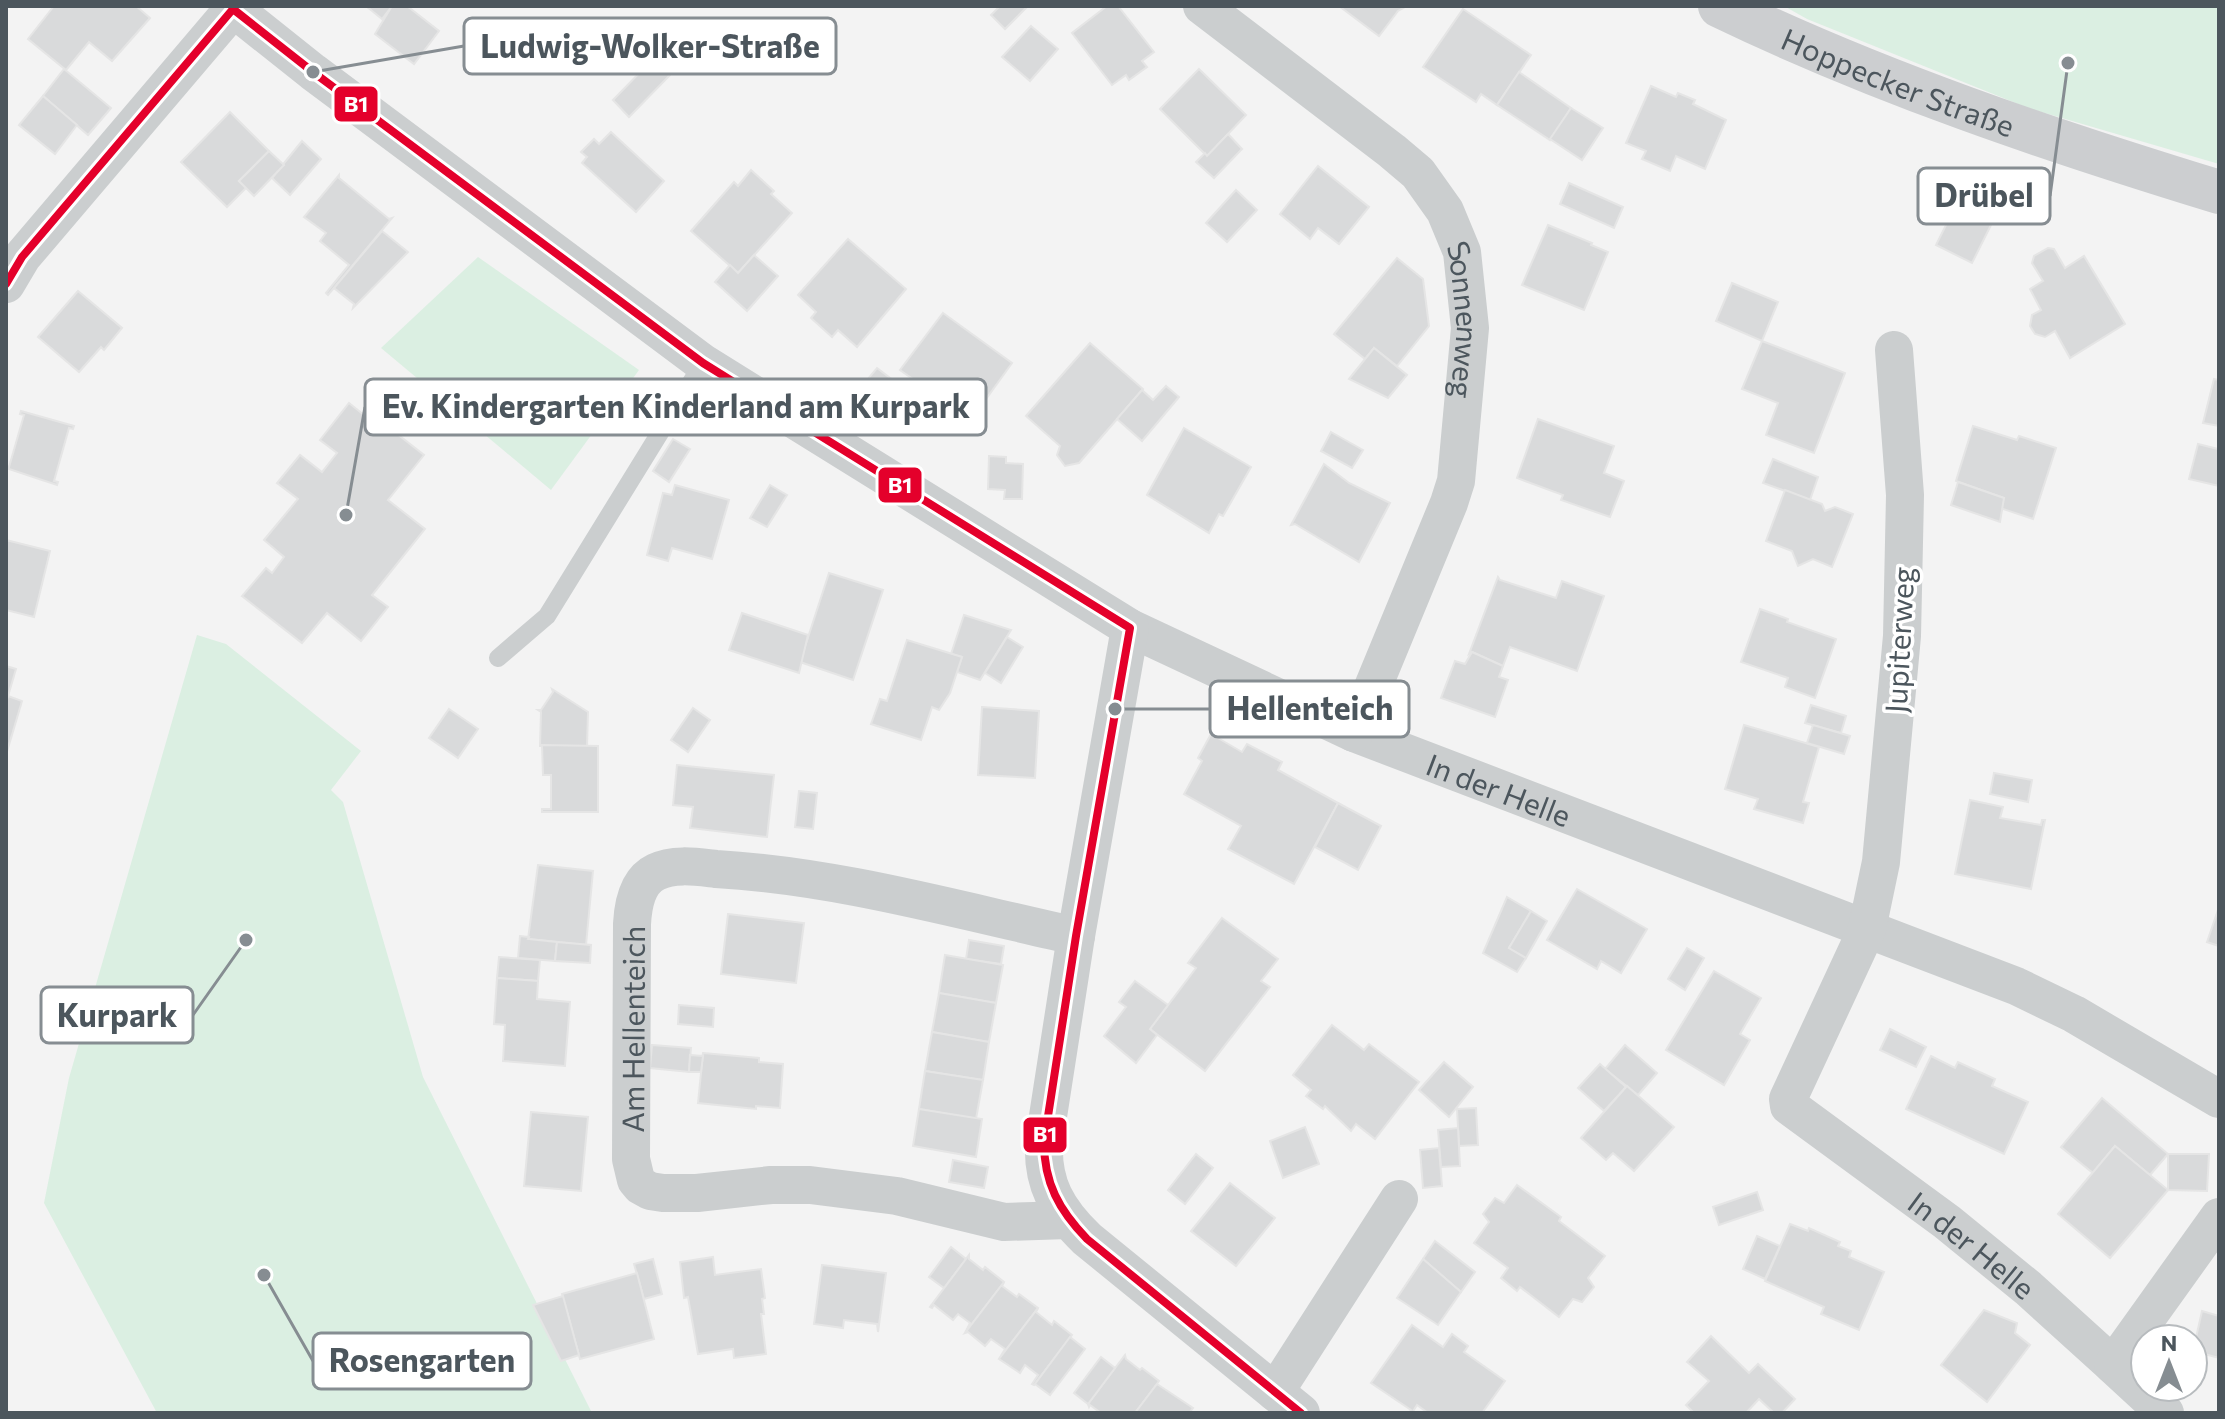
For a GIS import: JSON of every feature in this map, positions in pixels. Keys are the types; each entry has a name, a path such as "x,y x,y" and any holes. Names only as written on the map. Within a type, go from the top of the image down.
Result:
{"street":[{"name":"Sonnenweg","path":"1202,6 1418,173 1445,211 1462,252 1470,328 1456,481 1354,733"},
{"name":"Hoppecker Straße","path":"1720,6 1787,38 1966,109 2219,192"},
{"name":"In der Helle","path":"232,7 313,72 703,363 1130,628 1354,733 2016,986 2074,1014 2219,1099"},
{"path":"6,284 22,257 232,7"},
{"name":"Jupiterweg","path":"1867,929 1881,862 1902,636 1905,495 1894,350"},
{"path":"1130,628 1076,936 1043,1158 1044,1174 1050,1188 1068,1220 1103,1253 1288,1403 1399,1199"},
{"name":"Am Hellenteich","path":"1068,1220 1004,1222 911,1198 831,1186 771,1185 678,1194 650,1191 641,1186 636,1180 631,1159 632,924 637,896 648,877 658,871 689,867 823,882 1076,936"},
{"name":"In der Helle","path":"1867,929 1789,1093 1789,1106 1947,1222 2028,1288 2165,1413"},
{"path":"2113,1365 2219,1217"}],"lane":[{"path":"498,658 547,616 703,363"}],"green space":[{"path":"1784,6 2219,6 2219,164 2028,108 1807,19"},
{"path":"478,257 639,370 551,490 381,348"},
{"path":"197,635 226,644 361,751 331,790 343,802 423,1077 592,1413 157,1413 44,1203 69,1078"}],"building":[{"path":"54,6 136,6 150,18 112,61 89,42 66,70 28,39"},
{"path":"366,6 392,6 382,19"},
{"path":"392,6 407,6 439,31 414,64 375,34"},
{"path":"1000,6 1028,6 1005,29 991,15"},
{"path":"1107,6 1118,6 1154,52 1142,61 1147,67 1129,80 1126,75 1112,85 1072,33"},
{"path":"1339,6 1407,6 1398,11 1379,36"},
{"path":"1463,9 1531,55 1497,105 1481,94 1476,102 1423,67"},
{"path":"1031,26 1058,49 1030,81 1002,57"},
{"path":"653,59 670,75 629,117 613,100"},
{"path":"64,69 111,108 88,135 43,96"},
{"path":"1199,69 1246,115 1207,156 1160,109"},
{"path":"1519,72 1571,108 1550,140 1497,105"},
{"path":"1651,86 1676,97 1678,93 1695,100 1693,104 1726,120 1705,169 1676,156 1670,171 1642,159 1646,151 1626,143"},
{"path":"43,96 77,125 55,154 19,125"},
{"path":"1571,108 1603,128 1582,160 1550,139"},
{"path":"230,112 269,151 239,181 246,188 227,207 181,162"},
{"path":"611,132 664,181 636,212 582,163 587,157 581,152 594,139 599,144"},
{"path":"1228,134 1242,149 1214,178 1196,162 1205,153 1207,156"},
{"path":"302,141 321,159 290,195 272,178"},
{"path":"269,151 284,165 254,196 239,181"},
{"path":"1318,166 1369,207 1339,244 1318,228 1310,239 1280,214"},
{"path":"751,170 792,213 738,273 691,231 734,182 738,186"},
{"path":"339,175 389,219 392,218 328,295 326,293 349,265 320,241 326,233 304,217"},
{"path":"1569,183 1623,207 1614,228 1560,204"},
{"path":"1236,190 1257,210 1227,242 1206,223"},
{"path":"1959,199 1995,217 1972,263 1936,245"},
{"path":"1548,225 1608,252 1584,310 1522,285"},
{"path":"382,231 408,252 353,308 354,304 334,288"},
{"path":"848,239 906,289 857,347 838,330 832,337 811,318 816,312 798,295"},
{"path":"2048,248 2054,249 2065,268 2084,256 2125,324 2070,358 2055,331 2045,337 2035,334 2030,326 2032,315 2041,310 2030,289 2043,281 2032,263 2034,256"},
{"path":"754,255 778,276 747,311 715,282 730,265 738,273"},
{"path":"1397,258 1423,279 1429,326 1397,366 1374,348 1365,359 1334,334"},
{"path":"1732,283 1778,302 1762,341 1716,321"},
{"path":"78,291 122,328 104,350 101,347 79,372 38,337"},
{"path":"943,313 1012,363 973,417 930,386 927,389 900,370"},
{"path":"1762,341 1845,373 1814,453 1766,435 1778,403 1742,389"},
{"path":"1090,343 1143,389 1079,463 1065,466 1057,455 1060,446 1026,416"},
{"path":"1374,348 1407,375 1388,398 1349,379"},
{"path":"877,368 894,381 873,407 856,393"},
{"path":"2214,379 2219,380 2219,426 2203,423"},
{"path":"1166,386 1179,397 1142,441 1117,419 1142,390 1153,400"},
{"path":"349,403 384,431 387,426 424,455 388,500 425,529 372,595 388,607 361,641 327,613 302,643 242,596 266,568 272,573 284,557 264,540 298,499 277,483 300,455 322,472 337,453 320,440"},
{"path":"21,411 74,426 73,429 69,428 54,481 58,482 57,485 6,468 9,467 24,415 20,414"},
{"path":"1538,419 1614,446 1604,473 1624,481 1610,517 1561,500 1563,495 1517,478"},
{"path":"1973,426 2056,448 2033,519 2000,508 2004,498 1956,481"},
{"path":"1184,428 1251,467 1223,516 1219,514 1209,533 1147,495"},
{"path":"1331,432 1363,450 1352,468 1321,451"},
{"path":"673,439 690,449 669,482 653,471"},
{"path":"2198,444 2218,449 2219,444 2219,486 2189,479"},
{"path":"989,456 1006,457 1006,463 1023,464 1022,499 1004,499 1005,490 988,489"},
{"path":"1773,459 1818,477 1810,500 1763,483"},
{"path":"1324,464 1349,483 1390,503 1359,562 1295,524 1291,525"},
{"path":"1958,482 2004,498 2000,522 1951,505"},
{"path":"675,485 729,500 712,559 672,548 668,561 647,555 663,493 672,495"},
{"path":"770,485 787,495 767,527 750,518"},
{"path":"1785,490 1822,504 1825,511 1835,507 1853,514 1832,567 1813,559 1798,566 1792,551 1766,541"},
{"path":"6,540 50,551 34,617 6,610"},
{"path":"829,573 883,590 853,680 800,662"},
{"path":"1498,577 1556,598 1562,581 1604,596 1577,671 1510,647 1503,666 1472,652 1469,654"},
{"path":"1760,609 1836,639 1815,698 1785,687 1788,678 1741,662"},
{"path":"742,613 808,635 799,673 729,650"},
{"path":"964,615 1011,630 980,680 957,672 962,657 951,654"},
{"path":"1007,637 1023,647 1001,683 985,673"},
{"path":"907,640 962,657 950,693 939,710 932,707 921,740 871,724 880,699 887,701"},
{"path":"1472,652 1503,666 1499,677 1508,680 1495,717 1441,698 1455,661 1465,664"},
{"path":"6,666 16,669 6,703"},
{"path":"552,689 588,712 587,746 540,746 541,712 538,710 553,692"},
{"path":"8,696 22,701 6,755 6,703"},
{"path":"1811,705 1846,716 1841,733 1805,723"},
{"path":"982,707 1039,711 1035,778 978,775"},
{"path":"693,708 710,720 688,752 671,740"},
{"path":"449,709 478,729 458,758 429,738"},
{"path":"1744,725 1819,747 1803,802 1809,803 1803,823 1754,809 1758,799 1725,789"},
{"path":"1813,725 1850,736 1844,754 1807,743"},
{"path":"1211,734 1242,752 1247,744 1282,762 1278,770 1338,803 1294,884 1228,849 1241,826 1184,794 1202,761 1198,758"},
{"path":"542,745 598,746 598,812 542,812 542,809 551,809 551,775 543,775"},
{"path":"677,765 774,775 767,837 690,828 693,807 673,805"},
{"path":"1994,773 2032,780 2028,802 1990,794"},
{"path":"799,791 817,793 813,829 795,827"},
{"path":"1970,800 2003,807 2000,818 2041,825 2045,820 2031,889 1955,874"},
{"path":"1338,803 1381,826 1358,870 1315,847"},
{"path":"538,865 593,871 586,945 528,939"},
{"path":"1577,889 1647,929 1621,973 1601,961 1597,969 1547,940"},
{"path":"1507,897 1531,911 1509,948 1526,958 1517,972 1483,953"},
{"path":"2219,907 2219,946 2207,942"},
{"path":"1531,911 1547,921 1526,958 1509,948"},
{"path":"728,914 804,923 796,983 721,974"},
{"path":"1222,918 1278,959 1261,981 1270,987 1205,1071 1150,1029 1196,968 1188,963"},
{"path":"520,936 557,942 555,961 518,958"},
{"path":"969,940 1004,946 1001,964 966,959"},
{"path":"557,942 591,945 590,963 555,961"},
{"path":"1687,948 1704,958 1685,990 1668,979"},
{"path":"945,955 1003,965 996,1003 939,993"},
{"path":"499,957 540,960 538,981 497,978"},
{"path":"1714,971 1761,998 1740,1034 1750,1040 1724,1085 1666,1050"},
{"path":"497,978 538,981 537,999 570,1002 565,1066 503,1061 505,1025 494,1024"},
{"path":"1135,981 1168,1005 1150,1029 1157,1035 1136,1063 1104,1036 1126,1007 1119,1002"},
{"path":"939,993 996,1003 989,1042 932,1032"},
{"path":"679,1005 714,1008 713,1027 678,1024"},
{"path":"1332,1025 1364,1050 1369,1044 1419,1082 1375,1139 1356,1124 1351,1131 1325,1106 1323,1109 1306,1096 1311,1090 1293,1075"},
{"path":"1890,1029 1926,1047 1916,1067 1880,1050"},
{"path":"932,1032 989,1042 983,1080 925,1071"},
{"path":"652,1045 691,1048 689,1072 650,1068"},
{"path":"1625,1045 1657,1073 1638,1095 1605,1069"},
{"path":"703,1053 759,1058 759,1062 783,1064 780,1108 756,1106 756,1109 698,1103"},
{"path":"690,1055 703,1056 701,1072 689,1072"},
{"path":"1931,1056 1955,1068 1958,1062 1995,1079 1992,1086 2028,1102 2004,1154 1906,1109"},
{"path":"1444,1062 1473,1087 1449,1117 1419,1090"},
{"path":"1600,1064 1626,1087 1604,1111 1578,1088"},
{"path":"925,1071 983,1080 976,1119 919,1109"},
{"path":"1627,1086 1674,1127 1634,1171 1613,1153 1606,1160 1581,1138"},
{"path":"2102,1098 2168,1154 2150,1175 2115,1146 2093,1173 2061,1147"},
{"path":"1476,1108 1478,1145 1459,1146 1457,1109"},
{"path":"919,1109 982,1119 976,1157 913,1146"},
{"path":"531,1112 588,1117 581,1191 524,1186"},
{"path":"1305,1127 1319,1164 1283,1178 1270,1141"},
{"path":"1458,1128 1460,1166 1441,1167 1438,1130"},
{"path":"2115,1146 2168,1190 2110,1258 2058,1214"},
{"path":"1439,1148 1442,1186 1423,1188 1420,1150"},
{"path":"1196,1154 1213,1168 1185,1204 1168,1190"},
{"path":"2168,1154 2209,1154 2207,1191 2168,1190"},
{"path":"953,1160 988,1167 984,1188 949,1182"},
{"path":"1230,1183 1275,1218 1236,1266 1191,1231"},
{"path":"1517,1185 1561,1217 1559,1221 1605,1256 1588,1278 1594,1287 1582,1302 1573,1299 1559,1317 1520,1287 1517,1291 1501,1278 1508,1268 1474,1243 1489,1222 1483,1214 1495,1198 1504,1203"},
{"path":"1757,1192 1763,1210 1719,1225 1713,1207"},
{"path":"1790,1224 1808,1231 1809,1228 1840,1242 1838,1246 1851,1251 1849,1257 1884,1272 1859,1330 1821,1314 1824,1307 1765,1281"},
{"path":"1757,1236 1780,1246 1765,1279 1743,1269"},
{"path":"1435,1241 1475,1272 1461,1292 1423,1259"},
{"path":"951,1247 966,1259 944,1288 929,1277"},
{"path":"969,1255 969,1259 983,1270 985,1267 1004,1282 965,1333 970,1323 958,1314 953,1320 934,1305 930,1307"},
{"path":"713,1257 715,1275 761,1269 765,1298 762,1299 764,1314 761,1314 766,1354 734,1358 733,1349 698,1354 688,1297 684,1298 680,1262"},
{"path":"653,1259 662,1294 644,1299 634,1264"},
{"path":"1423,1259 1461,1292 1438,1325 1397,1298"},
{"path":"822,1265 886,1273 878,1332 877,1324 844,1320 843,1328 814,1324"},
{"path":"637,1273 654,1339 580,1359 562,1294"},
{"path":"1004,1282 1002,1286 1038,1308 999,1359 1005,1349 991,1339 985,1346 968,1332 965,1333"},
{"path":"563,1296 579,1355 561,1361 533,1305"},
{"path":"1038,1308 1036,1312 1052,1325 1054,1321 1072,1335 1034,1385 1038,1375 1025,1365 1020,1373 999,1359"},
{"path":"1984,1310 2017,1323 2015,1333 2030,1345 1987,1402 1941,1365"},
{"path":"2202,1311 2219,1316 2219,1358 2209,1355 2209,1323 2199,1323"},
{"path":"1412,1325 1443,1347 1452,1334 1468,1346 1464,1352 1505,1381 1482,1413 1428,1413 1417,1405 1409,1413 1411,1410 1371,1383"},
{"path":"1711,1336 1749,1373 1758,1364 1795,1399 1782,1413 1774,1413 1759,1399 1746,1413 1694,1413 1686,1405 1709,1381 1687,1362"},
{"path":"1070,1337 1085,1349 1050,1395 1035,1384"},
{"path":"1125,1355 1140,1370 1142,1368 1159,1381 1135,1413 1101,1413 1089,1407 1088,1404"},
{"path":"1101,1357 1115,1368 1088,1404 1074,1393"},
{"path":"1157,1384 1193,1408 1189,1413 1135,1413"}],"transit line":[{"name":"B1","path":"6,284 22,257 233,9 703,363 1130,628 1076,936 1044,1142 1047,1170 1061,1206 1087,1239 1301,1413"}],"place":[{"name":"Drübel","path":"2068,63"},
{"name":"Ludwig-Wolker-Straße","path":"313,72"},
{"name":"Ev. Kindergarten Kinderland am Kurpark","path":"346,515"},
{"name":"Hellenteich","path":"1115,709"},
{"name":"Kurpark","path":"246,940"},
{"name":"Rosengarten","path":"264,1275"}]}
